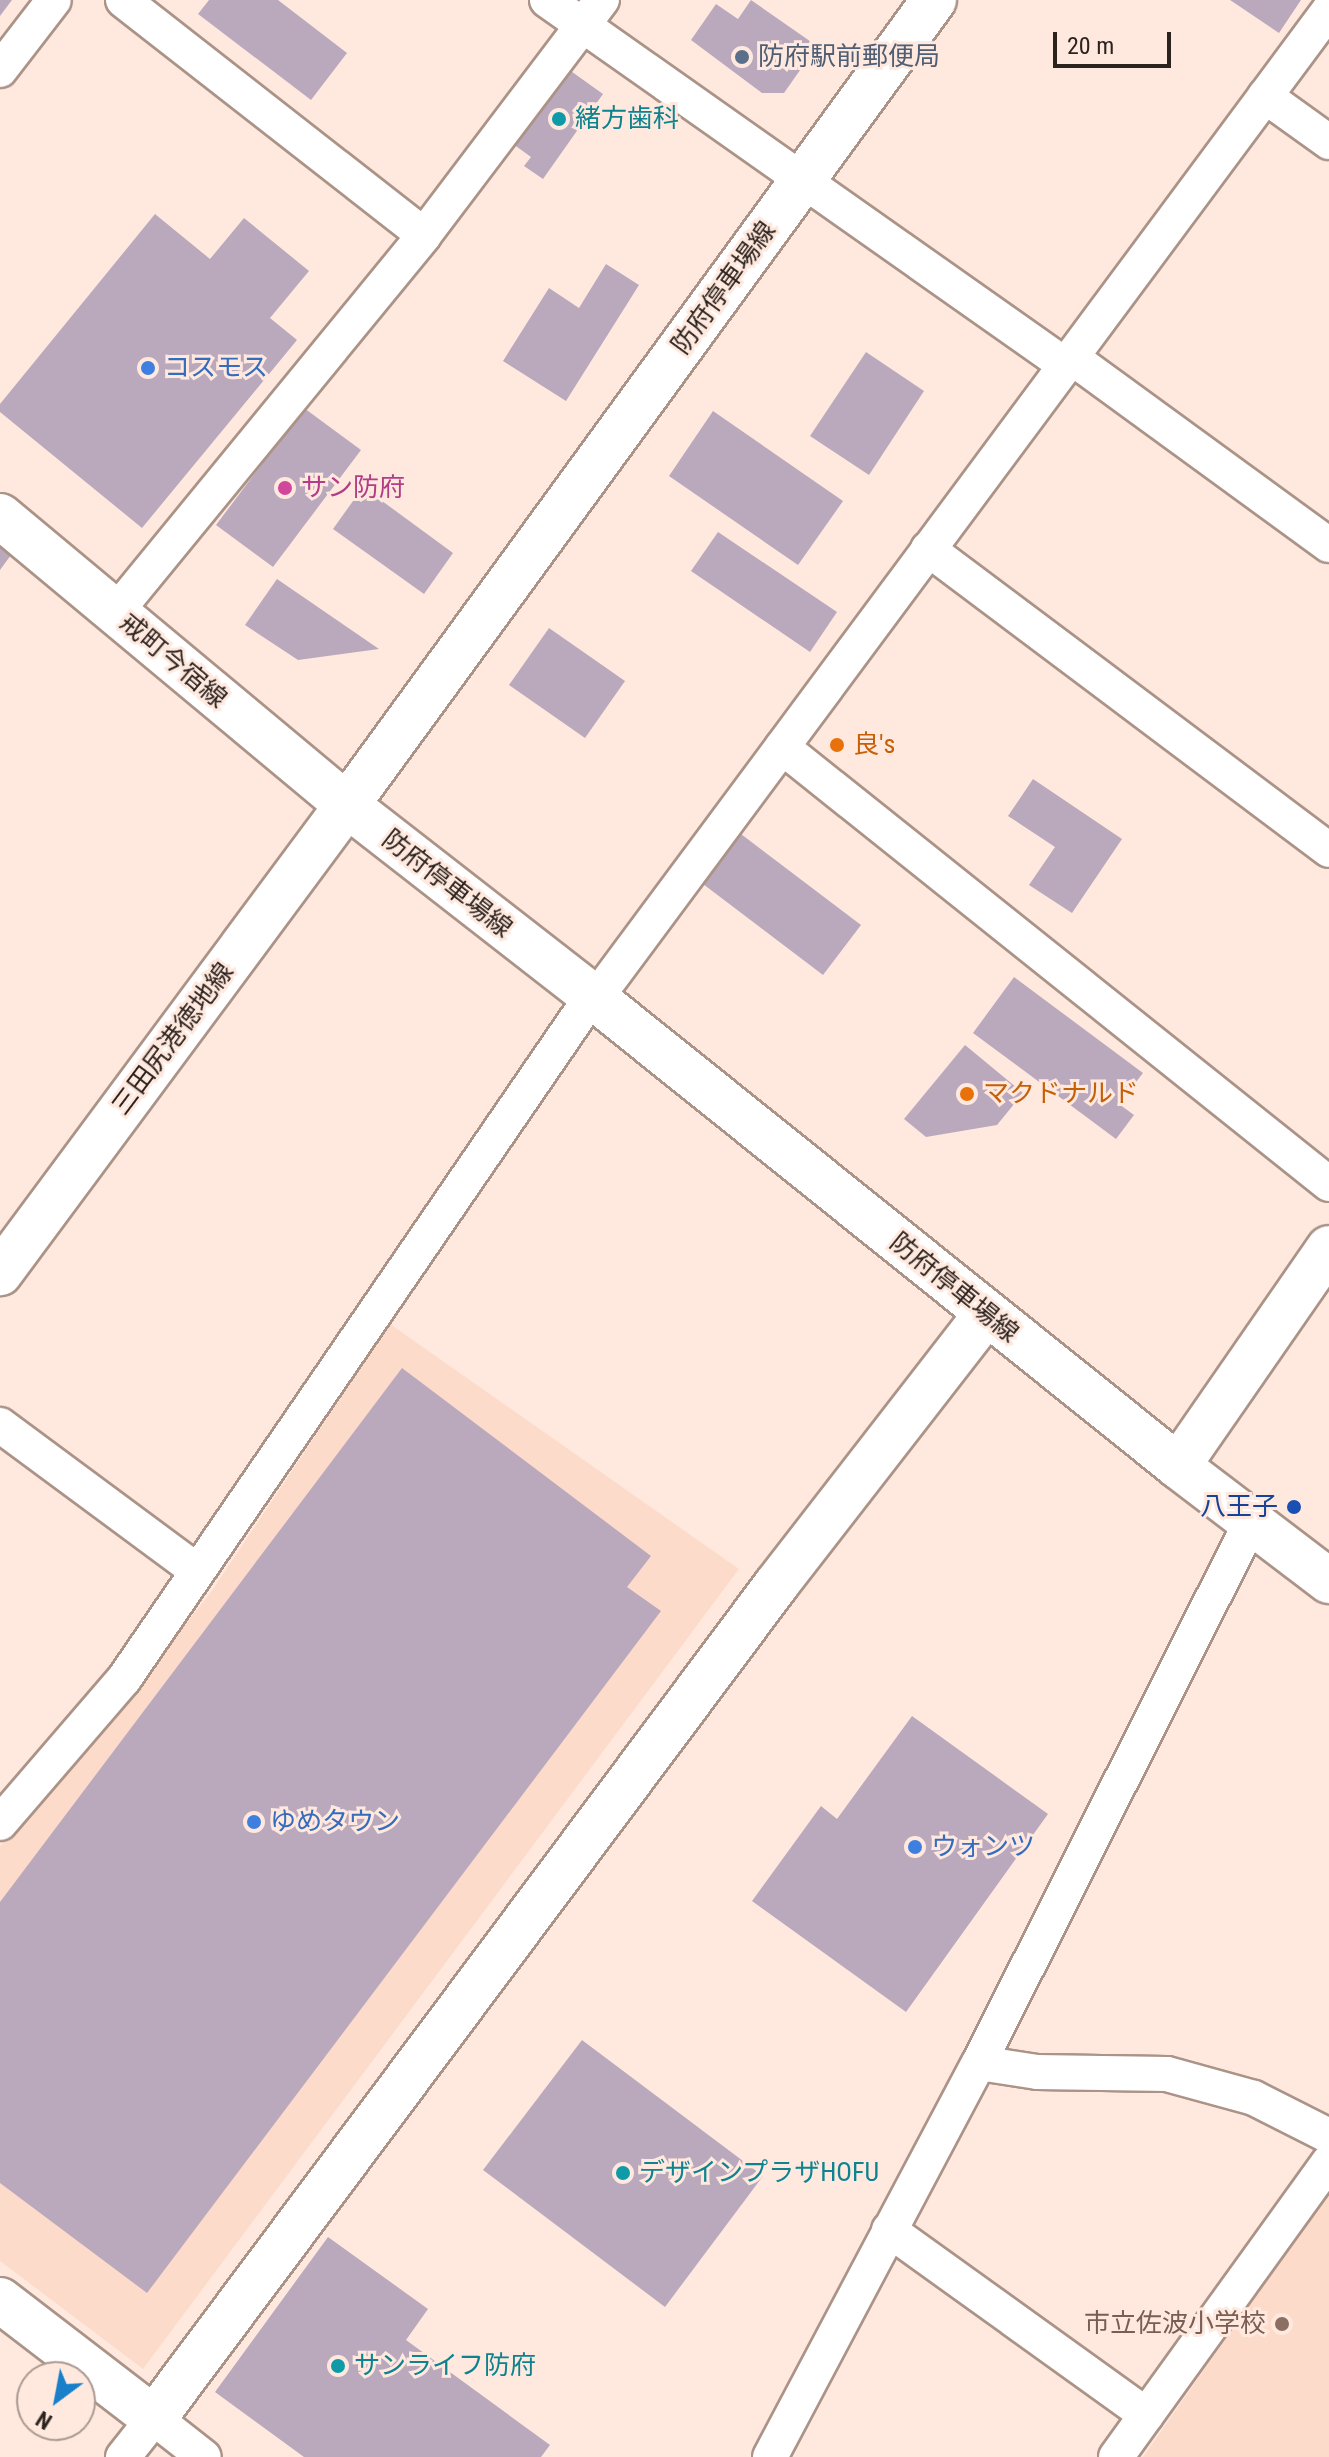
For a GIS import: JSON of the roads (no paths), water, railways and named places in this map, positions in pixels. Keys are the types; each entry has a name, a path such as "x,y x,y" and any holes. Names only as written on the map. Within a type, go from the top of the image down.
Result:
{"main road":[{"name":"防府停車場線","path":"934,0 347,805 601,988 986,1314 1329,1581"},
{"name":"戒町今宿線","path":"0,516 347,805"},
{"name":"三田尻港徳地線","path":"0,1273 347,805"},
{"path":"1178,1466 1329,1248"},
{"path":"0,2300 154,2418 776,1585 986,1314"}],"street":[{"path":"0,70 54,0"},
{"path":"123,0 424,235"},
{"path":"547,0 592,13 802,181 1068,361 1329,545"},
{"path":"0,1823 124,1679 601,988 1329,10"},
{"path":"115,613 424,235 592,13"},
{"path":"1265,96 1329,142"},
{"path":"928,549 1329,850"},
{"path":"782,747 1329,1184"},
{"path":"0,1425 197,1571"},
{"path":"770,2457 979,2063 1252,1520"},
{"path":"979,2063 1037,2072 1167,2074 1254,2098 1329,2136"},
{"path":"1116,2457 1329,2162"},
{"path":"889,2230 1146,2415"},
{"path":"123,2457 154,2418 204,2457"}],"place":[{"name":"防府駅前郵便局","path":"742,57"},
{"name":"緒方歯科","path":"559,119"},
{"name":"コスモス","path":"148,368"},
{"name":"サン防府","path":"285,488"},
{"name":"良's","path":"837,745"},
{"name":"マクドナルド","path":"967,1094"},
{"name":"八王子","path":"1294,1507"},
{"name":"ゆめタウン","path":"254,1822"},
{"name":"ウォンツ","path":"915,1847"},
{"name":"デザインプラザHOFU","path":"623,2173"},
{"name":"市立佐波小学校","path":"1282,2324"},
{"name":"サンライフ防府","path":"338,2366"}]}
